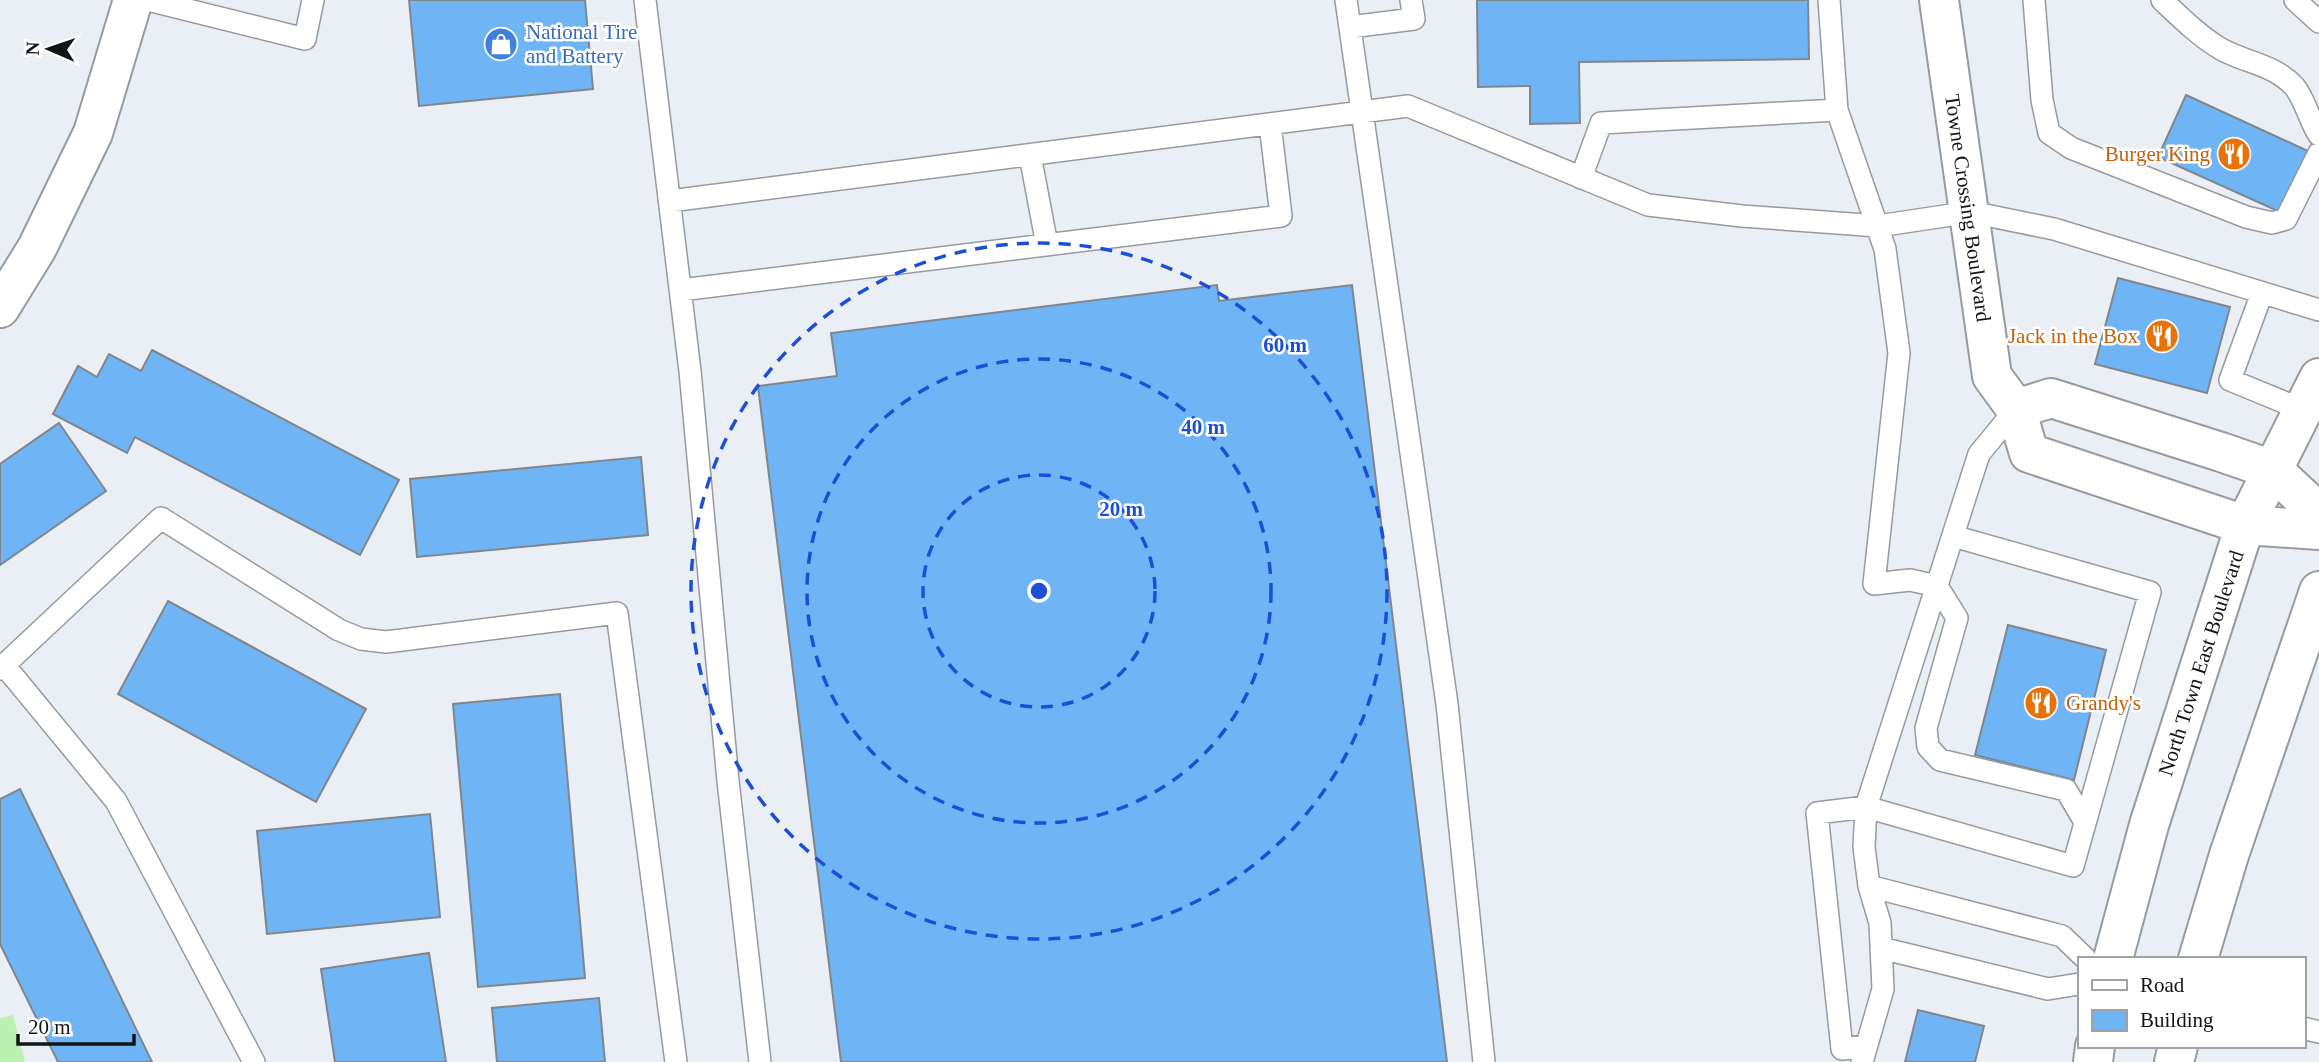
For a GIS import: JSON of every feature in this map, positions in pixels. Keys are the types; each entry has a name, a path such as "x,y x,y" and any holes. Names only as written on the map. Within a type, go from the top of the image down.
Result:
{"street":[{"path":"0,308 55,214 93,133 132,0"},
{"name":"Towne Crossing Boulevard","path":"1939,0 1992,376 2016,409 2029,453 2245,525 2319,530"},
{"name":"North Town East Boulevard","path":"2114,957 2149,825 2245,525 2311,394"},
{"path":"2016,409 2051,398 2273,470 2319,513"},
{"path":"2198,957 2229,855 2319,591"}],"lane":[{"path":"149,0 305,39 313,0"},
{"path":"645,0 681,290 728,781 760,1062"},
{"path":"1346,0 1449,716 1483,1062"},
{"path":"1350,27 1415,19 1411,0"},
{"path":"1829,0 1838,110 1885,249 1899,353 1874,583 1910,580 1937,586 1956,618 1926,727 1928,747 1940,760 2066,790 2085,822"},
{"path":"2034,0 2042,100 2049,133 2071,148 2246,217 2272,223 2286,219 2319,153"},
{"path":"2162,0 2199,34 2223,50 2278,72 2296,89 2319,135"},
{"path":"2295,0 2319,22"},
{"path":"670,201 1408,106 1648,205 1742,216 1878,226 1971,212 2054,229 2319,310"},
{"path":"1581,178 1601,123 1838,110"},
{"path":"681,290 1281,216 1270,124"},
{"path":"1030,155 1047,245"},
{"path":"2262,293 2230,380 2311,394"},
{"path":"1953,536 2150,592 2073,866 1866,807 1817,813 1842,1049 1864,1054 1883,989 1880,923 1869,886 1864,847 1866,807 1979,454 2016,409"},
{"path":"254,1062 116,801 2,667 161,518 339,630 361,639 386,642 617,613 676,1062"},
{"path":"1869,886 2062,936 2084,957"},
{"path":"1881,948 2048,989 2078,984"}],"green space":[{"path":"13,1015 25,1062 0,1062 0,1018"}],"building":[{"name":"National Tire and Battery","path":"409,0 585,0 593,89 419,106"},
{"path":"1477,0 1808,0 1809,59 1579,62 1580,123 1530,124 1530,86 1478,87"},
{"name":"Burger King","path":"2186,95 2310,152 2282,213 2158,157"},
{"name":"Jack in the Box","path":"2118,278 2230,307 2207,393 2095,364"},
{"path":"1217,285 1219,301 1352,285 1447,1062 841,1062 758,386 837,376 831,333"},
{"path":"152,350 399,480 360,555 135,437 127,453 53,414 78,366 97,377 109,354 141,371"},
{"path":"59,423 106,491 0,565 0,464"},
{"path":"641,457 648,535 417,557 410,479"},
{"path":"168,601 366,709 316,802 118,694"},
{"name":"Grandy's","path":"2008,625 2106,650 2074,780 1975,755"},
{"path":"560,694 585,978 478,987 453,704"},
{"path":"20,789 152,1062 58,1062 0,944 0,799"},
{"path":"430,814 440,917 267,934 257,831"},
{"path":"429,953 446,1062 335,1062 321,969"},
{"path":"599,998 605,1062 497,1062 492,1008"},
{"path":"1918,1010 1984,1026 1975,1062 1905,1062"}],"place":[{"name":"National Tire and Battery","path":"501,44"},
{"name":"Burger King","path":"2234,154"},
{"name":"Jack in the Box","path":"2162,336"},
{"name":"Grandy's","path":"2041,703"}]}
